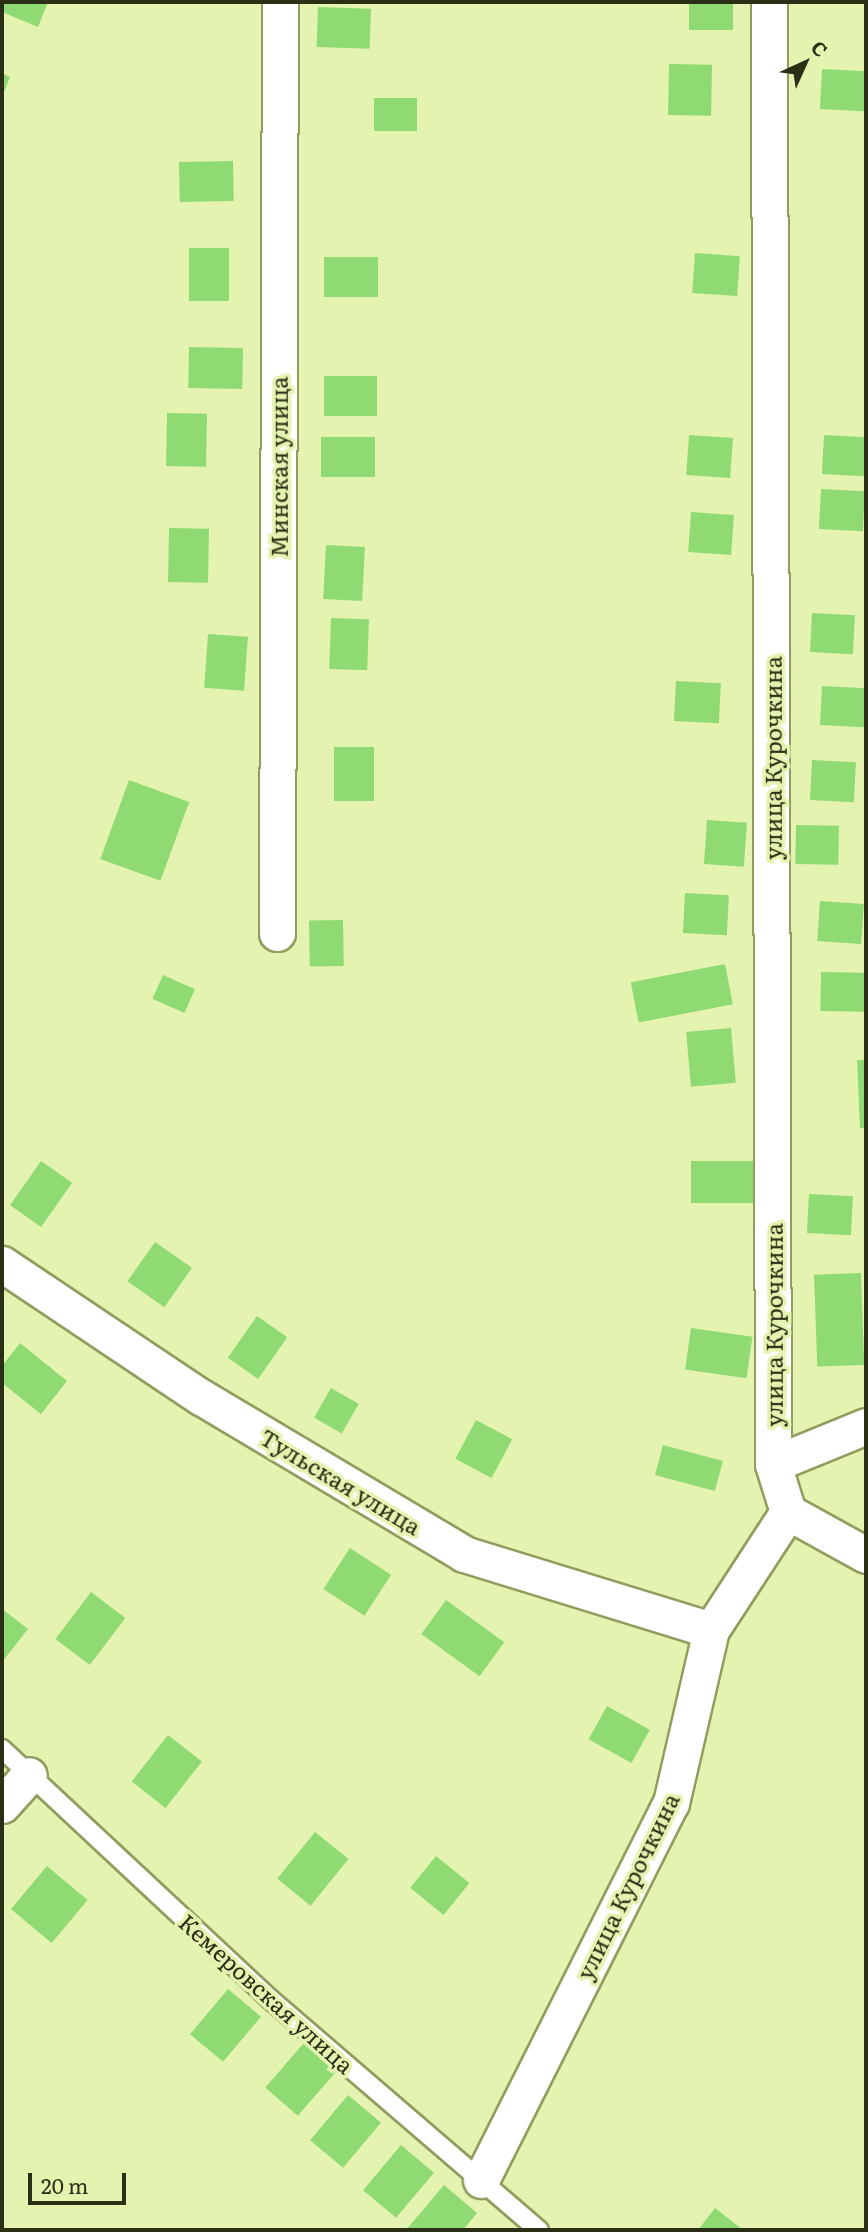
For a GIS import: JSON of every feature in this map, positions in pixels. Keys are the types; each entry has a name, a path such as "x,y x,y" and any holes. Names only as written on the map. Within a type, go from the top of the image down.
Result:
{"street":[{"name":"Минская улица","path":"277,933 280,2"},
{"name":"улица Курочкина","path":"481,2180 671,1803 711,1630 788,1512 773,1464 769,2"},
{"name":"Тульская улица","path":"2,1264 201,1397 464,1554 711,1630"},
{"path":"773,1464 866,1426"},
{"path":"788,1512 866,1555"},
{"path":"2,1805 29,1775"}],"lane":[{"name":"Кемеровская улица","path":"2,1749 270,1999 539,2230"}],"building":[{"path":"2,2 48,2 38,27 2,12"},
{"path":"689,2 733,2 733,30 689,30"},
{"path":"318,7 371,9 370,49 317,47"},
{"path":"669,64 712,65 711,116 668,115"},
{"path":"822,69 866,71 864,111 820,109"},
{"path":"2,73 10,77 2,97"},
{"path":"374,98 417,98 417,131 374,131"},
{"path":"233,161 234,201 180,202 179,162"},
{"path":"189,248 229,248 229,301 189,301"},
{"path":"695,253 740,256 737,296 692,293"},
{"path":"324,257 378,257 378,297 324,297"},
{"path":"189,347 243,348 242,389 188,388"},
{"path":"324,376 377,376 377,416 324,416"},
{"path":"167,413 207,414 206,467 166,466"},
{"path":"689,435 733,438 730,478 686,475"},
{"path":"824,435 866,437 864,476 822,474"},
{"path":"321,437 375,437 375,477 321,477"},
{"path":"821,489 865,491 863,531 819,529"},
{"path":"691,512 734,515 731,555 688,552"},
{"path":"169,528 209,529 208,583 168,582"},
{"path":"326,545 365,547 362,601 323,599"},
{"path":"812,613 855,615 853,654 810,652"},
{"path":"331,618 369,619 367,670 329,669"},
{"path":"208,634 248,637 244,691 204,688"},
{"path":"676,681 721,683 719,723 674,721"},
{"path":"822,686 866,688 864,727 820,725"},
{"path":"334,747 374,747 374,801 334,801"},
{"path":"812,760 856,762 854,802 810,800"},
{"path":"129,780 189,802 160,881 100,859"},
{"path":"707,820 747,823 744,867 704,864"},
{"path":"796,825 839,826 838,865 795,864"},
{"path":"685,893 729,895 727,935 683,933"},
{"path":"820,901 864,904 861,944 817,941"},
{"path":"343,920 344,966 310,967 309,921"},
{"path":"725,964 733,1004 639,1023 631,982"},
{"path":"821,972 865,973 864,1012 820,1011"},
{"path":"163,975 195,989 184,1013 152,999"},
{"path":"731,1028 736,1083 691,1087 686,1032"},
{"path":"857,1060 866,1060 866,1128 860,1128"},
{"path":"41,1161 72,1183 41,1227 10,1205"},
{"path":"691,1161 754,1161 754,1203 691,1203"},
{"path":"809,1194 853,1196 851,1235 807,1233"},
{"path":"155,1242 192,1268 164,1307 127,1281"},
{"path":"861,1273 864,1365 817,1367 814,1275"},
{"path":"257,1316 287,1337 258,1379 228,1358"},
{"path":"691,1328 752,1337 747,1378 685,1370"},
{"path":"20,1343 67,1381 41,1414 2,1383 2,1366"},
{"path":"331,1388 359,1404 342,1433 314,1417"},
{"path":"476,1420 512,1439 492,1478 455,1459"},
{"path":"663,1445 723,1461 715,1491 655,1475"},
{"path":"350,1548 391,1575 364,1616 323,1589"},
{"path":"91,1592 125,1618 90,1665 55,1639"},
{"path":"446,1600 504,1642 480,1676 421,1634"},
{"path":"2,1609 28,1629 2,1662"},
{"path":"607,1706 650,1730 631,1763 589,1739"},
{"path":"168,1735 202,1761 166,1808 132,1781"},
{"path":"315,1832 348,1859 311,1906 277,1879"},
{"path":"436,1856 469,1883 444,1915 410,1888"},
{"path":"47,1866 88,1900 52,1943 11,1909"},
{"path":"228,1989 261,2017 223,2062 190,2034"},
{"path":"304,2043 336,2071 298,2116 265,2088"},
{"path":"348,2095 381,2123 343,2168 310,2140"},
{"path":"401,2145 434,2173 396,2218 363,2190"},
{"path":"444,2185 477,2213 463,2230 406,2230"},
{"path":"715,2208 743,2230 698,2230"}]}
